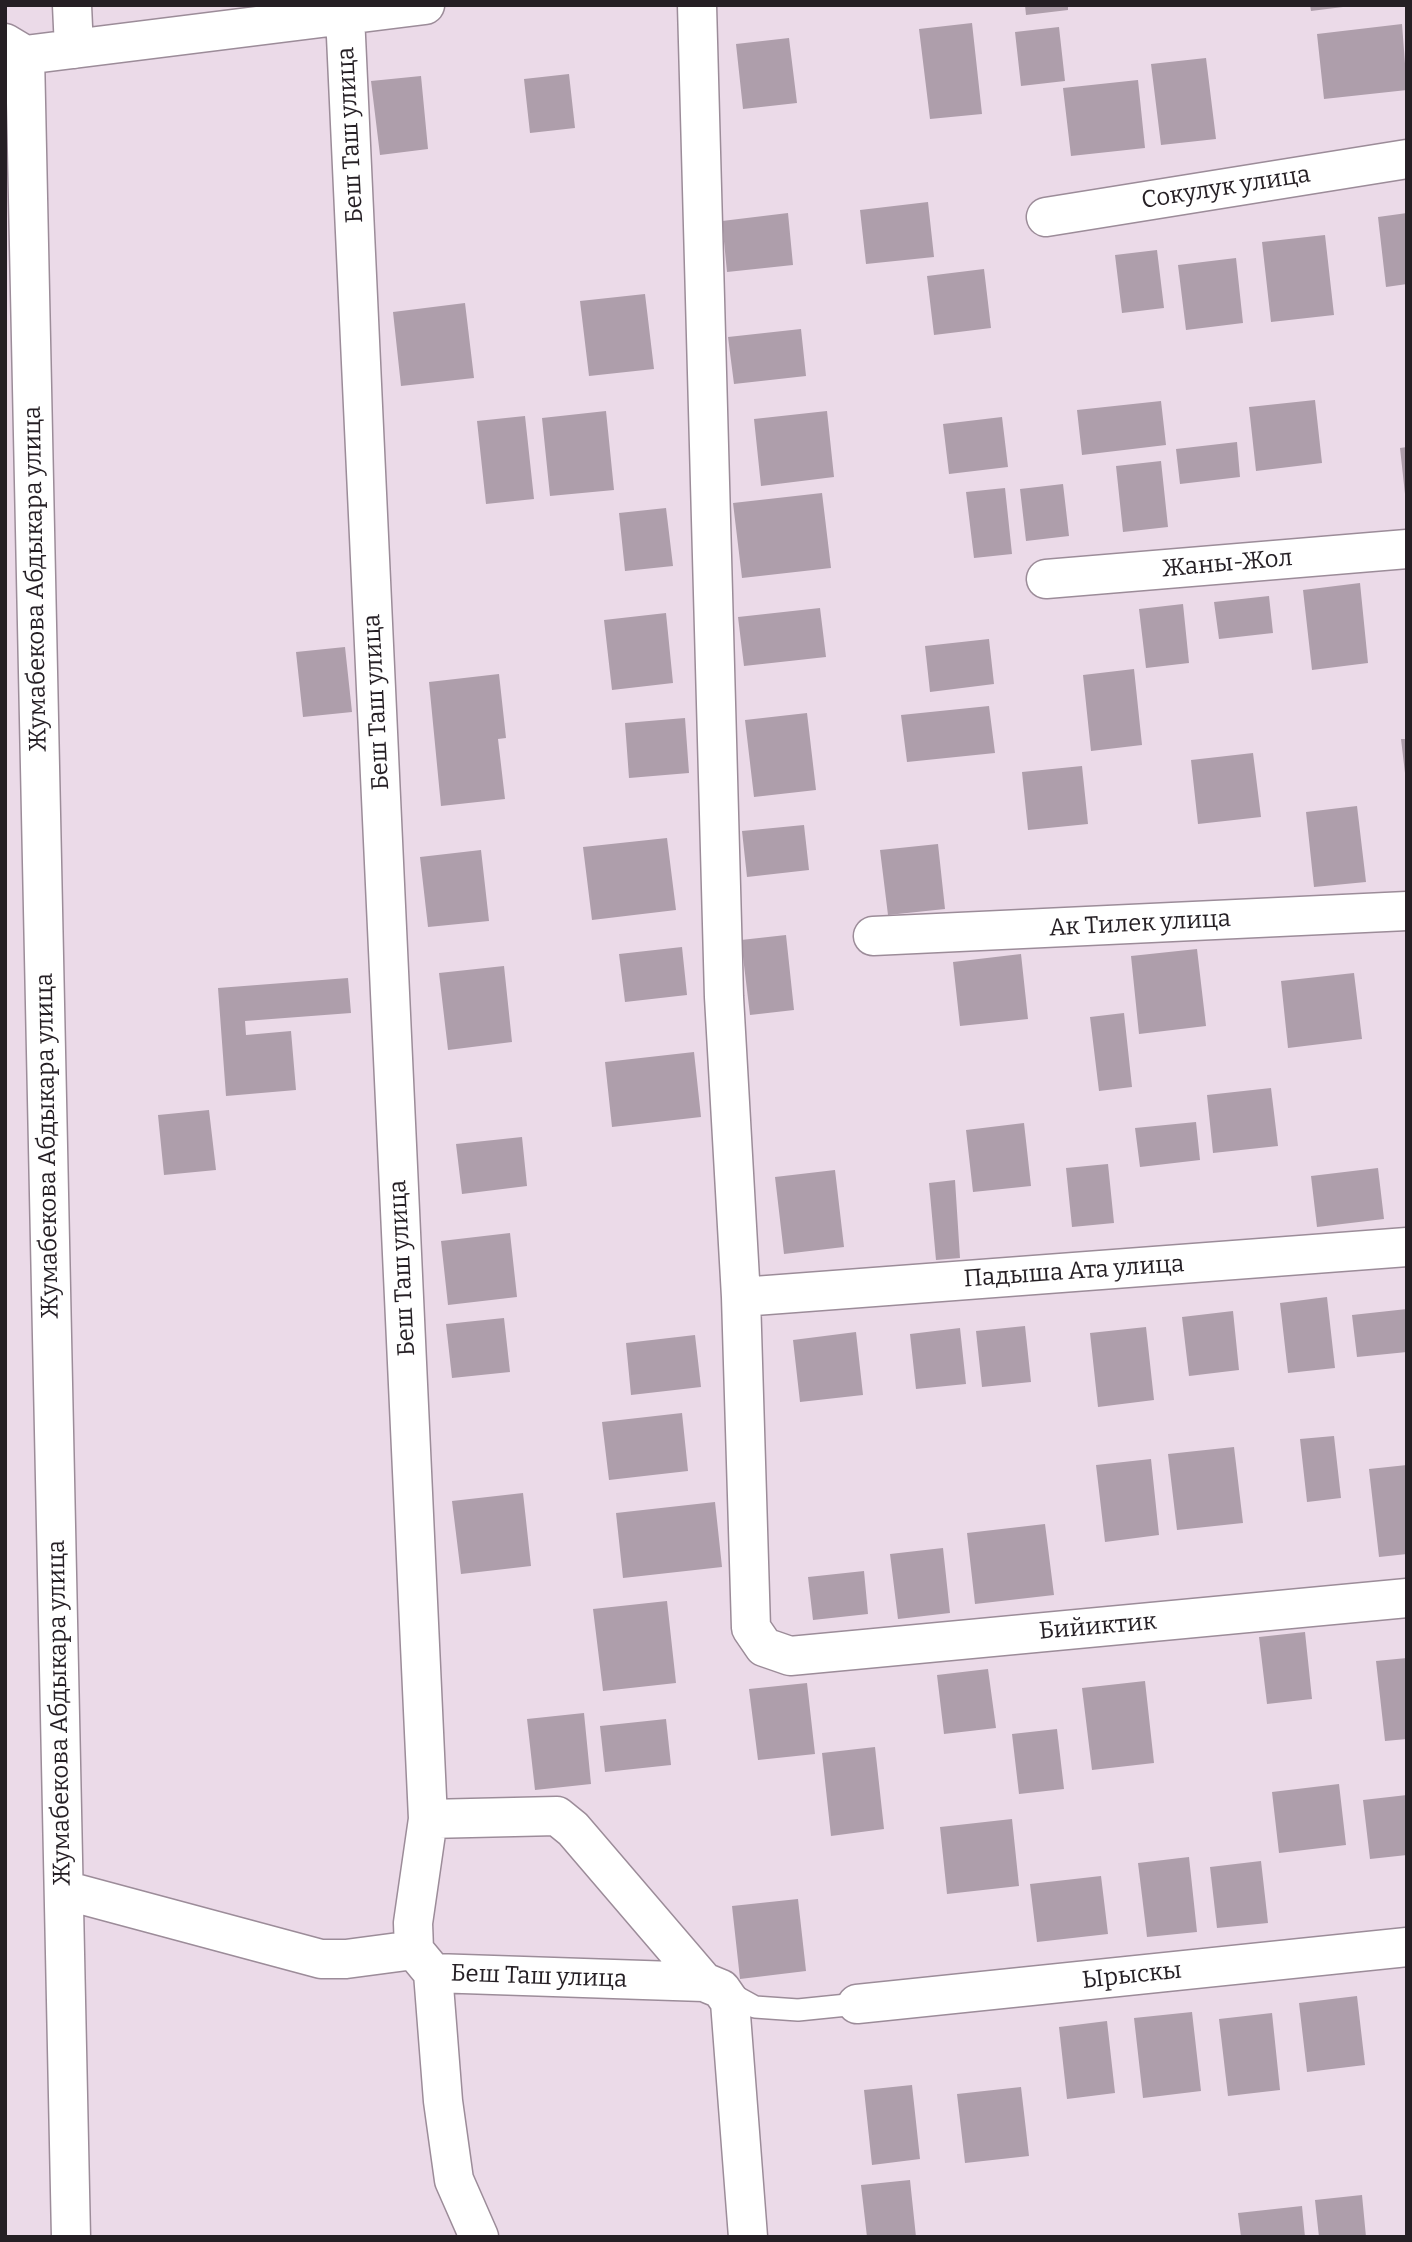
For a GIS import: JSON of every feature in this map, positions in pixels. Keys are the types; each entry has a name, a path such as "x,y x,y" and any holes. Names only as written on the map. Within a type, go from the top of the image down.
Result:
{"street":[{"path":"72,5 74,49"},
{"path":"697,5 724,997 741,1297"},
{"path":"15,49 74,49 402,7"},
{"name":"Беш Таш улица","path":"345,15 428,1819 413,1923 424,1962 712,1986"},
{"name":"Жумабекова Абдыкара улица","path":"15,49 71,2237"},
{"name":"Сокулук улица","path":"1046,218 1407,159"},
{"name":"Жаны-Жол","path":"1046,579 1407,549"},
{"name":"Ак Тилек улица","path":"873,936 1407,911"},
{"name":"Падыша Ата улица","path":"741,1297 1407,1247"},
{"name":"Бийиктик","path":"741,1297 751,1628 764,1647 790,1656 1407,1598"},
{"path":"428,1819 557,1816 573,1829 712,1986 730,2002 748,2237"},
{"path":"64,1890 321,1959 424,1962 454,2180 479,2237"},
{"name":"Ырыскы","path":"858,2004 1407,1947"}],"lane":[{"path":"712,1986 755,2007 798,2010 858,2004"}],"building":[{"path":"1025,5 1068,5 1068,10 1026,15"},
{"path":"1310,5 1343,5 1343,7 1311,11"},
{"path":"972,23 982,114 930,119 919,29"},
{"path":"1402,24 1407,90 1324,99 1317,34"},
{"path":"1059,27 1065,81 1021,86 1015,32"},
{"path":"789,38 797,103 743,109 736,44"},
{"path":"1206,58 1216,139 1161,145 1151,64"},
{"path":"569,74 575,128 530,133 524,79"},
{"path":"421,76 428,149 380,155 371,81"},
{"path":"1138,80 1145,148 1071,156 1063,88"},
{"path":"928,202 934,257 866,264 860,210"},
{"path":"788,213 793,265 727,272 722,221"},
{"path":"1407,213 1407,284 1386,287 1378,217"},
{"path":"1325,235 1334,315 1271,322 1262,242"},
{"path":"1157,250 1164,308 1122,313 1115,255"},
{"path":"1236,258 1243,323 1186,330 1178,265"},
{"path":"984,269 991,328 934,335 927,276"},
{"path":"645,294 654,369 589,376 580,301"},
{"path":"465,303 474,378 401,386 393,312"},
{"path":"801,329 806,376 734,384 728,337"},
{"path":"1315,400 1322,463 1256,471 1249,407"},
{"path":"1161,401 1166,445 1082,455 1077,410"},
{"path":"606,411 614,490 550,496 542,418"},
{"path":"827,411 834,477 761,486 754,419"},
{"path":"525,416 534,499 486,504 477,421"},
{"path":"1002,417 1008,467 949,474 943,424"},
{"path":"1237,442 1240,477 1180,484 1176,449"},
{"path":"1407,447 1407,494 1405,494 1400,448"},
{"path":"1161,461 1168,527 1123,532 1116,466"},
{"path":"1063,484 1069,536 1026,541 1020,489"},
{"path":"1005,488 1012,554 974,558 966,492"},
{"path":"822,493 831,568 742,578 733,503"},
{"path":"666,508 673,566 625,571 619,513"},
{"path":"1360,583 1368,663 1312,670 1303,590"},
{"path":"1269,596 1273,633 1219,639 1214,602"},
{"path":"1183,604 1189,663 1146,668 1139,609"},
{"path":"820,608 826,657 744,666 738,617"},
{"path":"666,613 673,683 612,690 604,620"},
{"path":"989,639 994,684 930,692 925,646"},
{"path":"345,647 352,712 303,717 296,652"},
{"path":"1134,669 1142,745 1091,751 1083,675"},
{"path":"499,674 506,738 498,739 505,799 441,806 429,682"},
{"path":"989,706 995,753 907,762 901,715"},
{"path":"807,713 816,790 754,797 745,720"},
{"path":"685,718 689,773 629,778 625,723"},
{"path":"1401,739 1407,739 1407,773 1405,773"},
{"path":"1253,753 1261,817 1198,824 1191,760"},
{"path":"1082,766 1088,824 1028,830 1022,772"},
{"path":"1357,806 1366,882 1314,887 1306,812"},
{"path":"804,825 809,870 747,877 742,831"},
{"path":"667,838 676,910 592,920 583,847"},
{"path":"938,844 945,909 888,915 880,850"},
{"path":"481,850 489,921 428,927 420,857"},
{"path":"786,935 794,1010 750,1015 741,940"},
{"path":"682,947 687,995 625,1002 619,954"},
{"path":"1197,949 1206,1026 1139,1034 1131,956"},
{"path":"1021,954 1028,1019 960,1026 953,962"},
{"path":"504,966 512,1042 448,1050 439,973"},
{"path":"1354,973 1362,1039 1288,1048 1281,981"},
{"path":"348,978 351,1013 245,1021 246,1035 291,1031 296,1090 226,1096 218,988"},
{"path":"1124,1013 1132,1087 1099,1091 1090,1017"},
{"path":"694,1052 701,1117 612,1127 605,1062"},
{"path":"1271,1088 1278,1146 1213,1153 1207,1095"},
{"path":"209,1110 216,1170 164,1175 158,1115"},
{"path":"1196,1122 1200,1160 1140,1167 1135,1128"},
{"path":"1024,1123 1031,1186 973,1192 966,1130"},
{"path":"522,1137 527,1186 462,1194 456,1144"},
{"path":"1108,1164 1114,1223 1072,1227 1066,1168"},
{"path":"1378,1168 1384,1219 1317,1227 1311,1176"},
{"path":"835,1170 844,1247 784,1254 775,1177"},
{"path":"955,1180 960,1258 936,1260 929,1183"},
{"path":"510,1233 517,1297 448,1305 441,1241"},
{"path":"1327,1297 1335,1368 1288,1373 1280,1303"},
{"path":"1407,1309 1407,1352 1357,1357 1352,1315"},
{"path":"1233,1311 1239,1370 1189,1376 1182,1317"},
{"path":"504,1318 510,1372 452,1378 446,1324"},
{"path":"1025,1326 1031,1382 982,1387 976,1331"},
{"path":"1146,1327 1154,1400 1098,1407 1090,1333"},
{"path":"960,1328 966,1384 916,1389 910,1334"},
{"path":"856,1332 863,1395 800,1402 793,1340"},
{"path":"695,1335 701,1387 631,1395 626,1343"},
{"path":"682,1413 688,1471 609,1480 602,1422"},
{"path":"1334,1436 1341,1498 1307,1502 1300,1439"},
{"path":"1234,1447 1243,1523 1177,1530 1168,1454"},
{"path":"1151,1459 1159,1535 1105,1542 1096,1465"},
{"path":"1407,1465 1407,1554 1379,1557 1369,1469"},
{"path":"523,1493 531,1566 461,1574 452,1501"},
{"path":"715,1502 722,1567 623,1578 616,1513"},
{"path":"1045,1524 1054,1595 975,1604 967,1533"},
{"path":"943,1548 950,1613 898,1619 890,1554"},
{"path":"864,1571 868,1614 813,1620 808,1577"},
{"path":"667,1601 676,1683 603,1691 593,1609"},
{"path":"1305,1632 1312,1699 1267,1704 1259,1637"},
{"path":"1407,1658 1407,1739 1385,1741 1376,1661"},
{"path":"988,1669 996,1728 944,1734 937,1675"},
{"path":"1145,1681 1154,1763 1092,1770 1082,1688"},
{"path":"807,1683 815,1754 758,1760 749,1689"},
{"path":"584,1713 591,1784 535,1790 527,1719"},
{"path":"666,1719 671,1765 605,1772 600,1726"},
{"path":"1057,1729 1064,1789 1019,1794 1012,1734"},
{"path":"875,1747 884,1829 831,1836 822,1753"},
{"path":"1339,1784 1346,1845 1279,1853 1272,1792"},
{"path":"1407,1795 1407,1855 1370,1859 1363,1800"},
{"path":"1012,1819 1019,1886 947,1894 940,1827"},
{"path":"1189,1857 1197,1932 1147,1937 1138,1863"},
{"path":"1261,1861 1268,1923 1217,1928 1210,1867"},
{"path":"1101,1876 1108,1934 1037,1942 1030,1884"},
{"path":"798,1899 806,1971 740,1979 732,1906"},
{"path":"1357,1996 1365,2065 1307,2072 1299,2003"},
{"path":"1192,2012 1201,2091 1143,2098 1134,2018"},
{"path":"1272,2013 1280,2090 1228,2096 1219,2019"},
{"path":"1107,2021 1115,2093 1067,2099 1059,2027"},
{"path":"912,2085 920,2159 872,2165 864,2090"},
{"path":"1021,2087 1029,2156 965,2163 957,2094"},
{"path":"910,2180 916,2237 867,2237 861,2185"},
{"path":"1362,2195 1366,2237 1319,2237 1315,2200"},
{"path":"1302,2206 1305,2237 1241,2237 1238,2213"}]}
